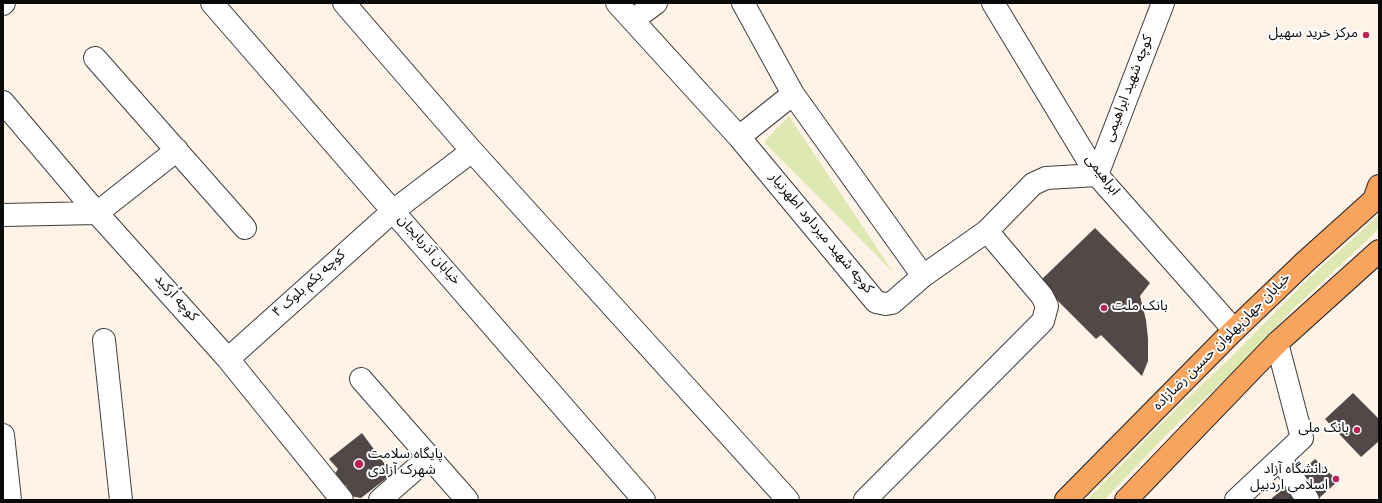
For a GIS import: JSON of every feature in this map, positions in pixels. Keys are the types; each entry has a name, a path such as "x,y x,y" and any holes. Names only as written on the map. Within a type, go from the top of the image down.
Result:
{"main road":[{"name":"خیابان جهان‌پهلوان حسین رضا‌زاده","path":"1066,500 1234,330 1377,195"},
{"path":"1126,500 1277,343 1379,251"}],"street":[{"name":"خیابان آذربایجان","path":"212,3 644,500"},
{"path":"344,3 472,151 788,500"},
{"name":"کوچه شهید میرداود اطهرنیار","path":"617,3 739,136 876,302 886,304 892,303 923,276 987,231 1033,184 1046,178 1097,175"},
{"path":"633,20 656,3"},
{"path":"743,3 793,94 923,276"},
{"name":"ابراهیمی","path":"993,3 1097,175 1234,330"},
{"name":"کوچه شهید ابراهیمی","path":"1097,175 1163,3"},
{"path":"95,58 245,228"},
{"path":"739,136 793,94"},
{"name":"کوچه اُرکید","path":"3,102 97,213 228,359 342,500"},
{"path":"3,215 97,213 176,150"},
{"name":"کوچه یکم بلوک ۴","path":"228,359 393,211 472,151"},
{"path":"865,500 1043,321 1047,306 1042,296 987,231"},
{"path":"104,340 121,500"},
{"path":"1236,500 1302,438 1277,343"},
{"path":"361,379 467,500"},
{"path":"3,435 10,500"},
{"path":"380,500 429,457"},
{"path":"1280,459 1308,500"}],"green space":[{"path":"789,116 893,272 764,142"},
{"path":"1379,215 1379,229 1290,312 1238,367 1175,426 1104,500 1087,500 1171,414 1230,358 1306,281"}],"building":[{"name":"بانک ملت","path":"1095,228 1150,283 1140,296 1146,320 1148,339 1148,361 1142,376 1101,335 1096,339 1039,282"},
{"name":"بانک ملی","path":"1353,393 1379,419 1379,441 1361,457 1325,419"},
{"name":"پایگاه سلامت شهرک آزادی","path":"362,433 392,474 361,498 345,495 347,486 342,484 334,475 338,469 329,459"},
{"path":"1315,459 1338,481 1317,500 1270,500"}],"place":[{"name":"مرکز خرید سهیل","path":"1366,35"},
{"name":"بانک ملت","path":"1104,308"},
{"name":"بانک ملی","path":"1357,430"},
{"name":"پایگاه سلامت شهرک آزادی","path":"359,464"},
{"name":"دانشگاه آزاد اسلامی اردبیل","path":"1336,479"}]}
